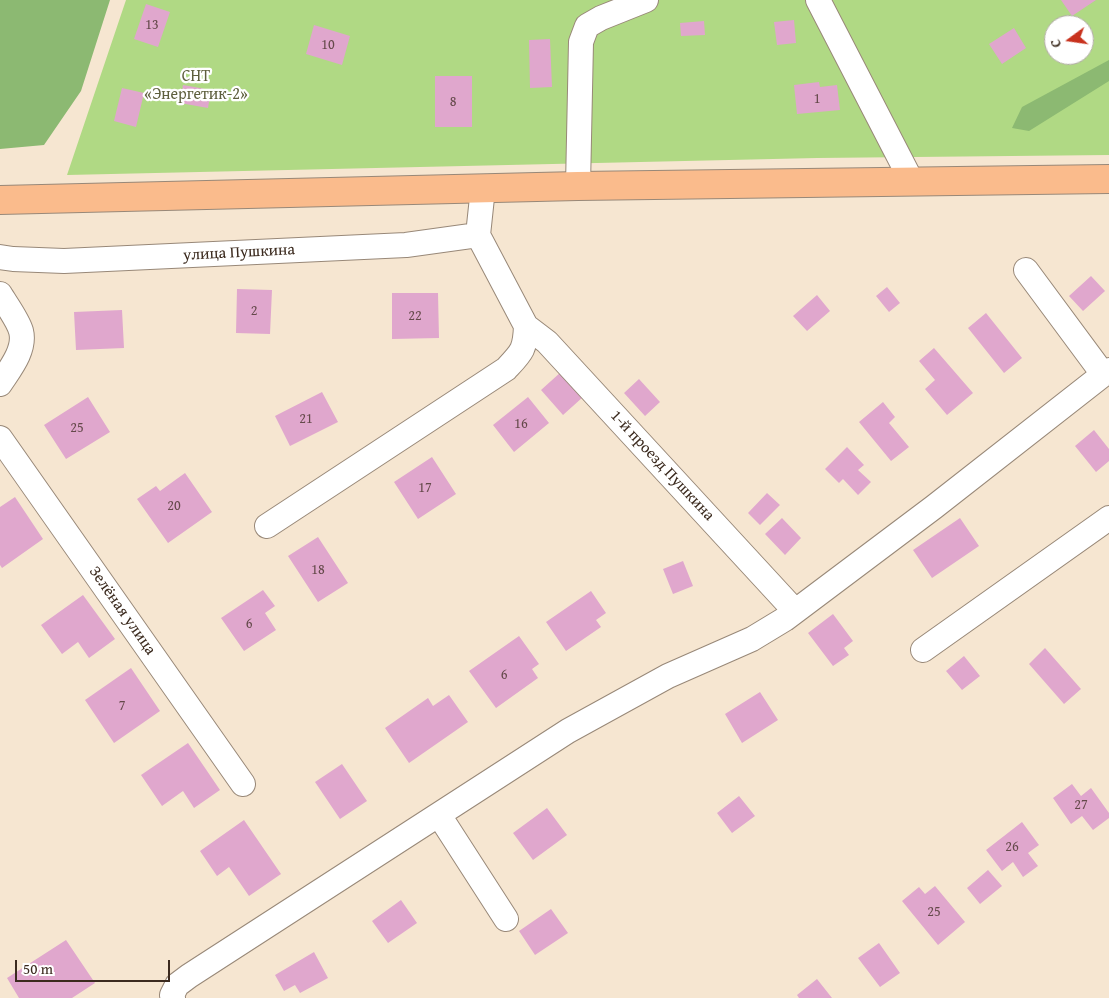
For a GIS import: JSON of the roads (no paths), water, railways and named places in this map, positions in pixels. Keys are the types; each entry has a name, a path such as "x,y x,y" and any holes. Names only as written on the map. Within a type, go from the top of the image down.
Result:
{"main road":[{"path":"0,200 578,186 1109,179"}],"street":[{"path":"578,186 581,42 587,26 601,18 646,0"},
{"path":"818,0 912,182"},
{"path":"478,235 482,188"},
{"name":"улица Пушкина","path":"0,257 73,261 406,245 478,235"},
{"name":"1-й проезд Пушкина","path":"478,235 526,326 547,342 795,611"},
{"path":"173,998 172,995 177,985 189,976 568,731 668,676 752,639 795,611 934,507 1106,372 1026,270"},
{"path":"0,294 21,331 22,342 14,363 0,384"},
{"path":"267,526 506,369 522,353 526,326"},
{"name":"Зелёная улица","path":"0,438 243,784"},
{"path":"923,650 1109,518"},
{"path":"439,815 506,919"}],"park label":[{"name":"СНТ «Энергетик-2»","path":"196,86"}]}
